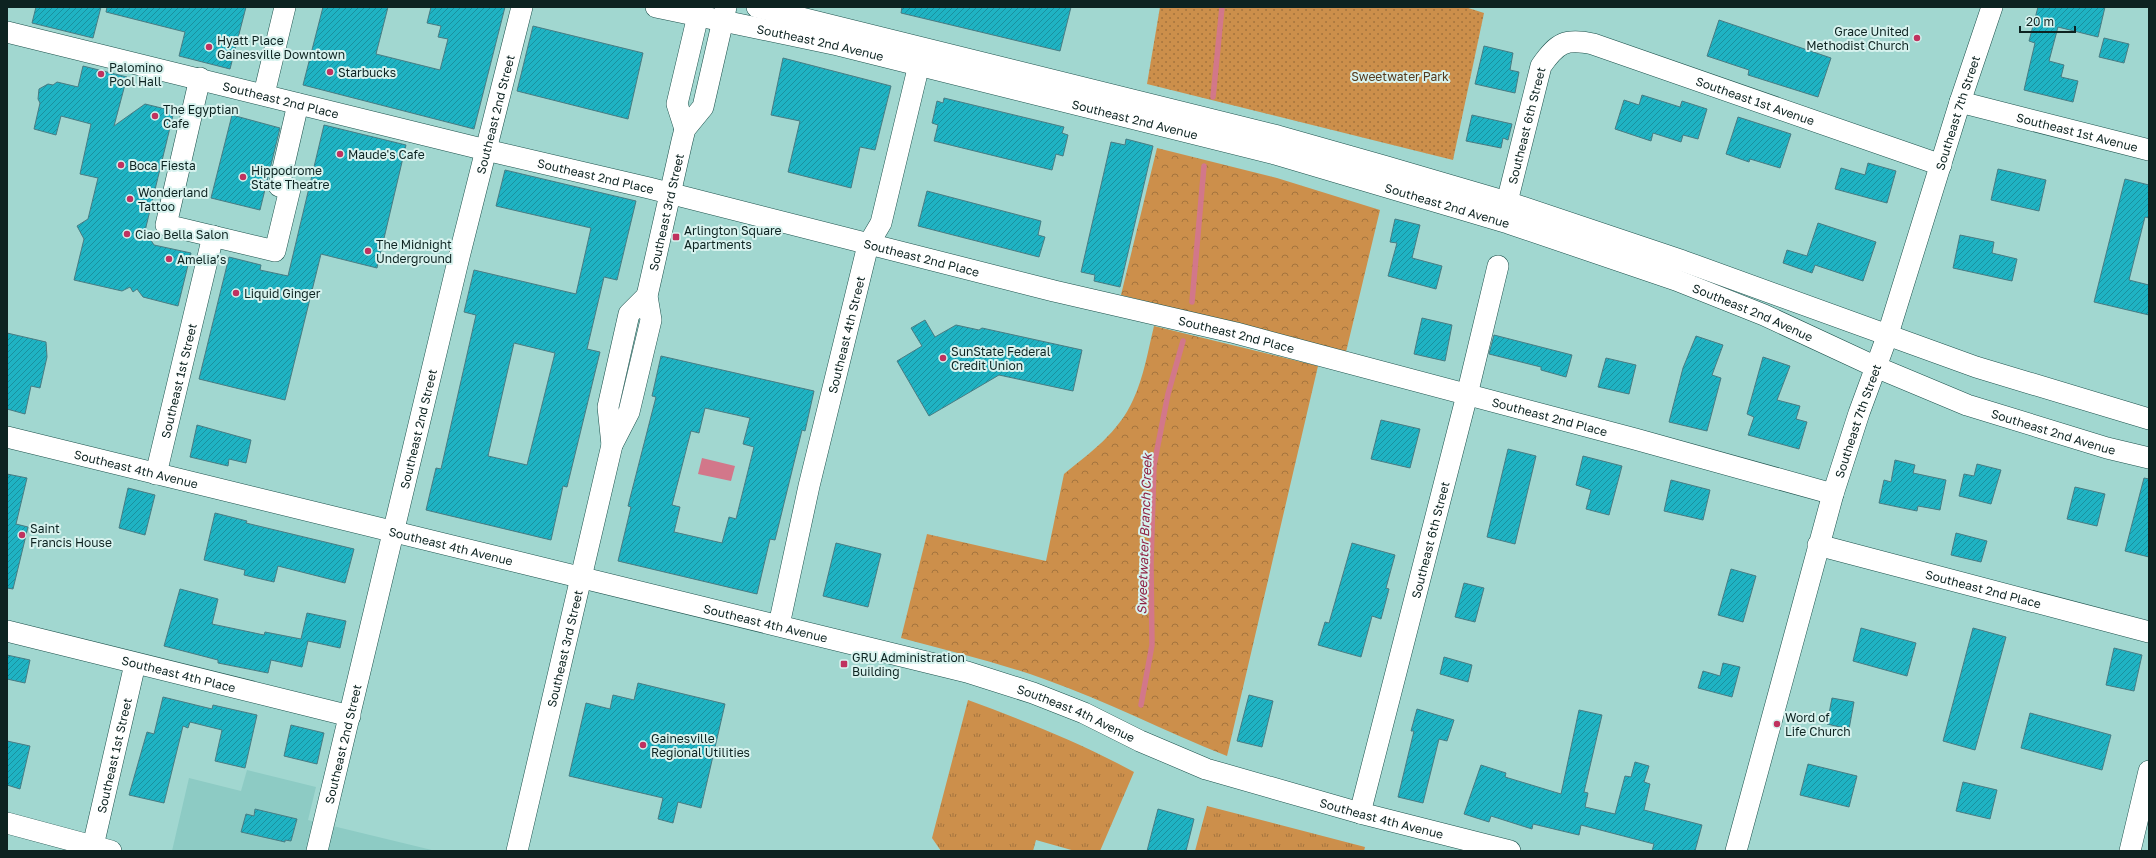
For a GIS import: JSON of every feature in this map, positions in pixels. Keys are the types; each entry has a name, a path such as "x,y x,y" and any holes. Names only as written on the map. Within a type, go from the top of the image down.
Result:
{"street":[{"path":"264,94 285,7"},
{"name":"Southeast 2nd Street","path":"317,851 486,150 522,7"},
{"name":"Southeast 2nd Avenue","path":"656,7 724,14 840,36 1087,98 1278,136 1507,202 1684,261 1976,367 2149,420"},
{"name":"Southeast 2nd Avenue","path":"757,7 840,36"},
{"name":"Southeast 7th Street","path":"1738,848 1818,545 1833,494 1888,334 1960,102 1992,7"},
{"path":"686,129 677,104 699,12"},
{"name":"Southeast 3rd Street","path":"516,851 612,445 608,407 629,314 647,296 686,129 703,107 724,14"},
{"name":"Southeast 2nd Place","path":"7,32 670,194 868,245 1236,333 1642,441 1833,494"},
{"name":"Southeast 1st Avenue","path":"1569,42 1580,41 1593,44 1941,164"},
{"name":"Southeast 6th Street","path":"1508,223 1507,202 1542,66 1550,52 1560,44 1569,42"},
{"name":"Southeast 4th Street","path":"778,625 809,486 868,245 881,223 921,57"},
{"path":"200,78 166,225 275,251 290,189 278,186 298,104"},
{"name":"Southeast 2nd Avenue","path":"1087,98 1508,223 1676,280 1764,315 1876,367 1998,416 2107,448 2149,458"},
{"name":"Southeast 1st Avenue","path":"1960,102 2149,150"},
{"name":"Southeast 1st Street","path":"156,474 213,236"},
{"name":"Southeast 6th Street","path":"1360,813 1467,395 1498,266"},
{"name":"Southeast 4th Avenue","path":"7,437 967,672 1033,693 1084,713 1140,741 1206,769 1483,848 1510,851"},
{"name":"Southeast 2nd Place","path":"1818,545 2149,632"},
{"name":"Southeast 4th Place","path":"7,632 350,716"},
{"name":"Southeast 1st Street","path":"102,849 135,664"},
{"path":"2130,851 2149,771"},
{"path":"7,823 102,849"}],"shaded area":[{"path":"702,458 735,466 731,481 698,474"},
{"path":"247,770 316,787 308,820 436,851 172,851 189,778 241,791"}],"green space":[{"name":"Sweetwater Park","path":"1160,7 1465,7 1484,13 1453,160 1147,84"},
{"path":"1157,148 1277,178 1380,210 1346,352 1121,295"},
{"path":"1154,326 1318,366 1227,756 1091,697 1044,679 991,662 901,638 927,534 1046,561 1064,474 1103,441 1127,412 1140,382"},
{"path":"968,700 1011,716 1094,751 1134,772 1100,851 1075,851 1036,840 1033,851 941,851 932,838"},
{"path":"1207,806 1365,847 1364,851 1195,851"}],"building":[{"path":"36,7 101,7 93,38 32,23"},
{"name":"Hyatt Place Gainesville Downtown","path":"107,7 246,7 230,69 179,56 185,32 106,12"},
{"path":"323,7 388,7 376,54 440,70 448,39 438,37 441,26 427,23 431,7 505,7 474,129 303,85"},
{"path":"902,7 1071,7 1060,51 901,13"},
{"path":"2038,7 2105,7 2098,37 2058,27 2049,61 2064,65 2061,77 2078,81 2073,102 2024,90 2035,43 2029,41"},
{"path":"1719,20 1831,58 1818,97 1748,75 1749,70 1707,56"},
{"path":"533,26 643,53 628,119 517,91"},
{"path":"2104,38 2129,44 2124,63 2099,57"},
{"path":"1484,46 1513,53 1510,70 1519,72 1515,93 1475,84"},
{"path":"783,58 891,86 875,150 860,147 851,188 788,172 800,121 771,115"},
{"path":"83,66 127,77 114,126 145,104 174,111 145,231 154,245 191,253 178,306 143,297 137,289 133,292 130,287 122,291 74,280 84,239 77,226 88,219 98,178 80,174 91,124 61,116 56,135 34,129 40,103 38,99 39,89 48,84 53,85 57,82 78,87"},
{"path":"1642,95 1680,107 1682,101 1707,109 1698,139 1683,135 1681,142 1653,133 1651,141 1615,129 1624,100 1639,105"},
{"path":"944,98 1064,127 1062,133 1068,135 1063,156 1056,154 1052,170 934,141 938,125 932,123 937,101 943,103"},
{"name":"Hippodrome State Theatre","path":"232,115 280,128 260,210 211,198"},
{"path":"1472,115 1512,124 1508,140 1503,138 1501,148 1466,141"},
{"path":"1738,117 1791,134 1780,168 1750,159 1749,162 1726,154"},
{"path":"324,125 406,145 377,268 321,254 285,400 199,379 229,257 261,265 260,270 288,276"},
{"path":"1126,139 1153,146 1120,287 1094,281 1095,275 1081,272 1111,142 1125,145"},
{"path":"1868,163 1896,171 1887,203 1835,189 1841,168 1865,175"},
{"path":"1998,169 2046,180 2039,211 1991,200"},
{"path":"505,170 636,201 617,280 604,277 587,349 600,352 567,487 563,486 551,540 426,510 436,468 441,469 476,315 464,312 474,270 576,294 591,228 496,206","holes":["514,343 555,353 527,465 488,456"]},
{"path":"2125,179 2149,185 2149,218 2145,217 2129,280 2149,285 2149,315 2094,302"},
{"path":"927,191 1041,221 1038,235 1045,237 1039,257 918,226"},
{"path":"1395,219 1420,225 1412,258 1442,266 1436,289 1388,276 1397,243 1390,242"},
{"path":"1818,223 1876,242 1863,281 1815,265 1812,273 1783,263 1787,250 1807,256"},
{"path":"1960,235 1994,242 1992,253 2017,259 2012,281 1953,268"},
{"path":"1422,318 1452,325 1445,361 1414,354"},
{"path":"925,320 935,337 956,325 979,330 982,328 1082,350 1073,391 999,375 929,416 897,361 922,346 911,328"},
{"path":"7,333 46,342 47,357 40,388 31,386 25,414 7,409"},
{"path":"1494,335 1572,355 1566,377 1541,370 1541,367 1489,354"},
{"path":"1696,336 1723,345 1712,375 1721,378 1707,431 1669,422 1683,368"},
{"path":"661,356 814,391 805,431 802,430 775,540 770,539 757,594 618,561 631,507 628,506 656,397 652,396","holes":["705,408 750,418 743,444 754,447 736,519 729,517 722,543 674,532 680,507 672,505 691,431 699,433"]},
{"path":"1763,357 1790,366 1777,400 1800,406 1796,419 1807,422 1799,449 1748,435 1754,417 1747,414"},
{"path":"1606,358 1636,365 1629,394 1598,387"},
{"path":"1381,420 1420,429 1410,468 1371,459"},
{"path":"197,425 251,440 246,463 229,459 228,466 190,457"},
{"path":"1508,449 1536,456 1515,544 1487,537"},
{"path":"1583,456 1622,466 1609,515 1586,509 1591,490 1576,485"},
{"path":"1895,460 1915,465 1913,473 1946,480 1940,510 1918,506 1917,511 1879,503 1884,480 1891,482"},
{"path":"1977,464 2001,470 1991,504 1959,496 1964,474 1974,476"},
{"name":"Saint Francis House","path":"7,474 27,478 16,524 28,527 13,589 7,588"},
{"path":"2144,478 2149,479 2149,557 2125,551"},
{"path":"1671,480 1710,490 1703,520 1664,511"},
{"path":"2075,487 2105,494 2097,526 2067,519"},
{"path":"128,488 155,495 145,535 119,528"},
{"path":"215,513 247,521 246,523 354,549 345,583 278,566 274,582 244,575 245,570 204,560"},
{"path":"1956,533 1987,541 1981,562 1951,555"},
{"path":"836,543 881,554 868,607 823,596"},
{"path":"1352,543 1395,555 1386,588 1389,589 1381,619 1372,616 1361,657 1318,645 1325,622 1329,623"},
{"path":"1731,569 1756,576 1743,622 1718,615"},
{"path":"1464,583 1484,588 1475,622 1455,617"},
{"path":"180,589 218,599 212,624 264,635 265,632 301,639 307,613 346,621 340,648 308,641 302,667 271,660 268,673 218,663 218,660 164,646"},
{"path":"1861,628 1916,643 1907,676 1853,661"},
{"path":"1973,628 2006,637 1975,750 1943,741"},
{"path":"2114,648 2142,655 2134,691 2106,685"},
{"path":"7,655 30,660 25,683 7,679"},
{"path":"1444,657 1472,665 1468,682 1440,674"},
{"path":"1723,663 1740,667 1732,697 1698,688 1703,671 1720,676"},
{"path":"638,683 725,704 701,808 678,802 673,823 658,819 663,798 569,776 586,703 610,709 613,695 634,700"},
{"path":"1249,695 1273,701 1262,747 1237,741"},
{"path":"163,697 212,709 213,705 257,715 245,768 215,761 222,730 190,722 188,728 183,726 164,803 129,795 147,732 154,734"},
{"path":"1832,698 1854,702 1849,729 1827,724"},
{"path":"1417,709 1454,720 1447,741 1439,739 1423,803 1398,797 1414,731 1411,731"},
{"path":"1579,710 1602,715 1584,792 1588,793 1585,807 1615,814 1625,776 1631,777 1635,762 1649,766 1644,782 1650,784 1644,810 1702,825 1695,851 1652,851 1654,844 1581,825 1579,835 1533,824 1532,829 1491,816 1489,822 1464,814 1481,765 1506,773 1505,777 1561,794"},
{"path":"2030,713 2111,735 2102,770 2021,748"},
{"path":"291,725 324,733 317,764 284,756"},
{"path":"7,741 30,746 20,789 7,785"},
{"path":"1808,764 1857,776 1849,807 1800,795"},
{"path":"1963,782 1997,790 1990,819 1956,811"},
{"path":"255,809 297,819 291,841 285,840 285,842 241,832 246,814 254,816"},
{"path":"1158,809 1194,819 1186,851 1147,851"}],"waterway":[{"name":"Sweetwater Branch Creek","path":"1213,97 1222,7"},
{"name":"Sweetwater Branch Creek","path":"1192,302 1204,166"},
{"name":"Sweetwater Branch Creek","path":"1141,705 1152,645 1151,563 1154,465 1168,394 1183,341"}],"place":[{"name":"Grace United Methodist Church","path":"1917,38"},
{"name":"Hyatt Place Gainesville Downtown","path":"209,47"},
{"name":"Starbucks","path":"330,72"},
{"name":"Palomino Pool Hall","path":"101,74"},
{"name":"The Egyptian Cafe","path":"155,116"},
{"name":"Maude's Cafe","path":"340,154"},
{"name":"Boca Fiesta","path":"121,165"},
{"name":"Hippodrome State Theatre","path":"243,177"},
{"name":"Wonderland Tattoo","path":"130,199"},
{"name":"Ciao Bella Salon","path":"127,234"},
{"name":"Arlington Square Apartments","path":"676,237"},
{"name":"The Midnight Underground","path":"368,251"},
{"name":"Amelia’s","path":"169,259"},
{"name":"Liquid Ginger","path":"236,293"},
{"name":"SunState Federal Credit Union","path":"943,358"},
{"name":"Saint Francis House","path":"22,535"},
{"name":"GRU Administration Building","path":"844,664"},
{"name":"Word of Life Church","path":"1777,724"},
{"name":"Gainesville Regional Utilities","path":"643,745"}]}
